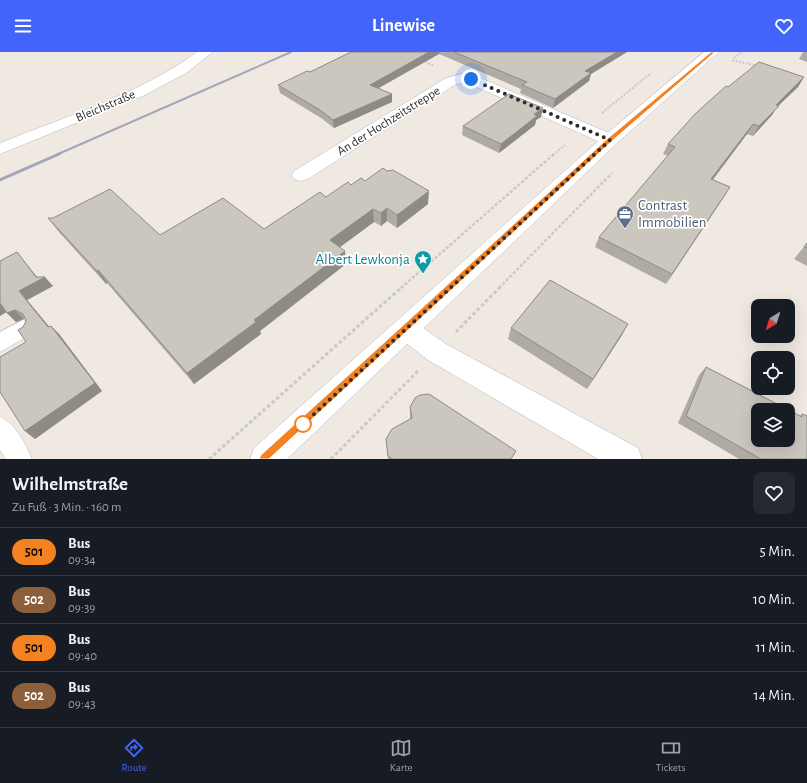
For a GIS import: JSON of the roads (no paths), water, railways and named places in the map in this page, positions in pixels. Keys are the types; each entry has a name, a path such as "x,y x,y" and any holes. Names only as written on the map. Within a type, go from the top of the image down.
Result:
{"street":[{"name":"Bleichstraße","path":"0,149 120,100 164,79 192,63 206,52"},
{"path":"265,459 610,140 724,59"},
{"name":"An der Hochzeitstreppe","path":"301,174 451,81 460,78 471,79 610,140"},
{"path":"406,329 437,352 627,459"}],"lane":[{"path":"0,343 23,329"},
{"path":"0,428 20,459"}],"railway":[{"path":"56,155 291,52"},
{"path":"0,180 59,154"}],"place":[{"name":"Contrast Immobilien","path":"625,229"},
{"name":"Albert Lewkonja","path":"423,274"}]}
